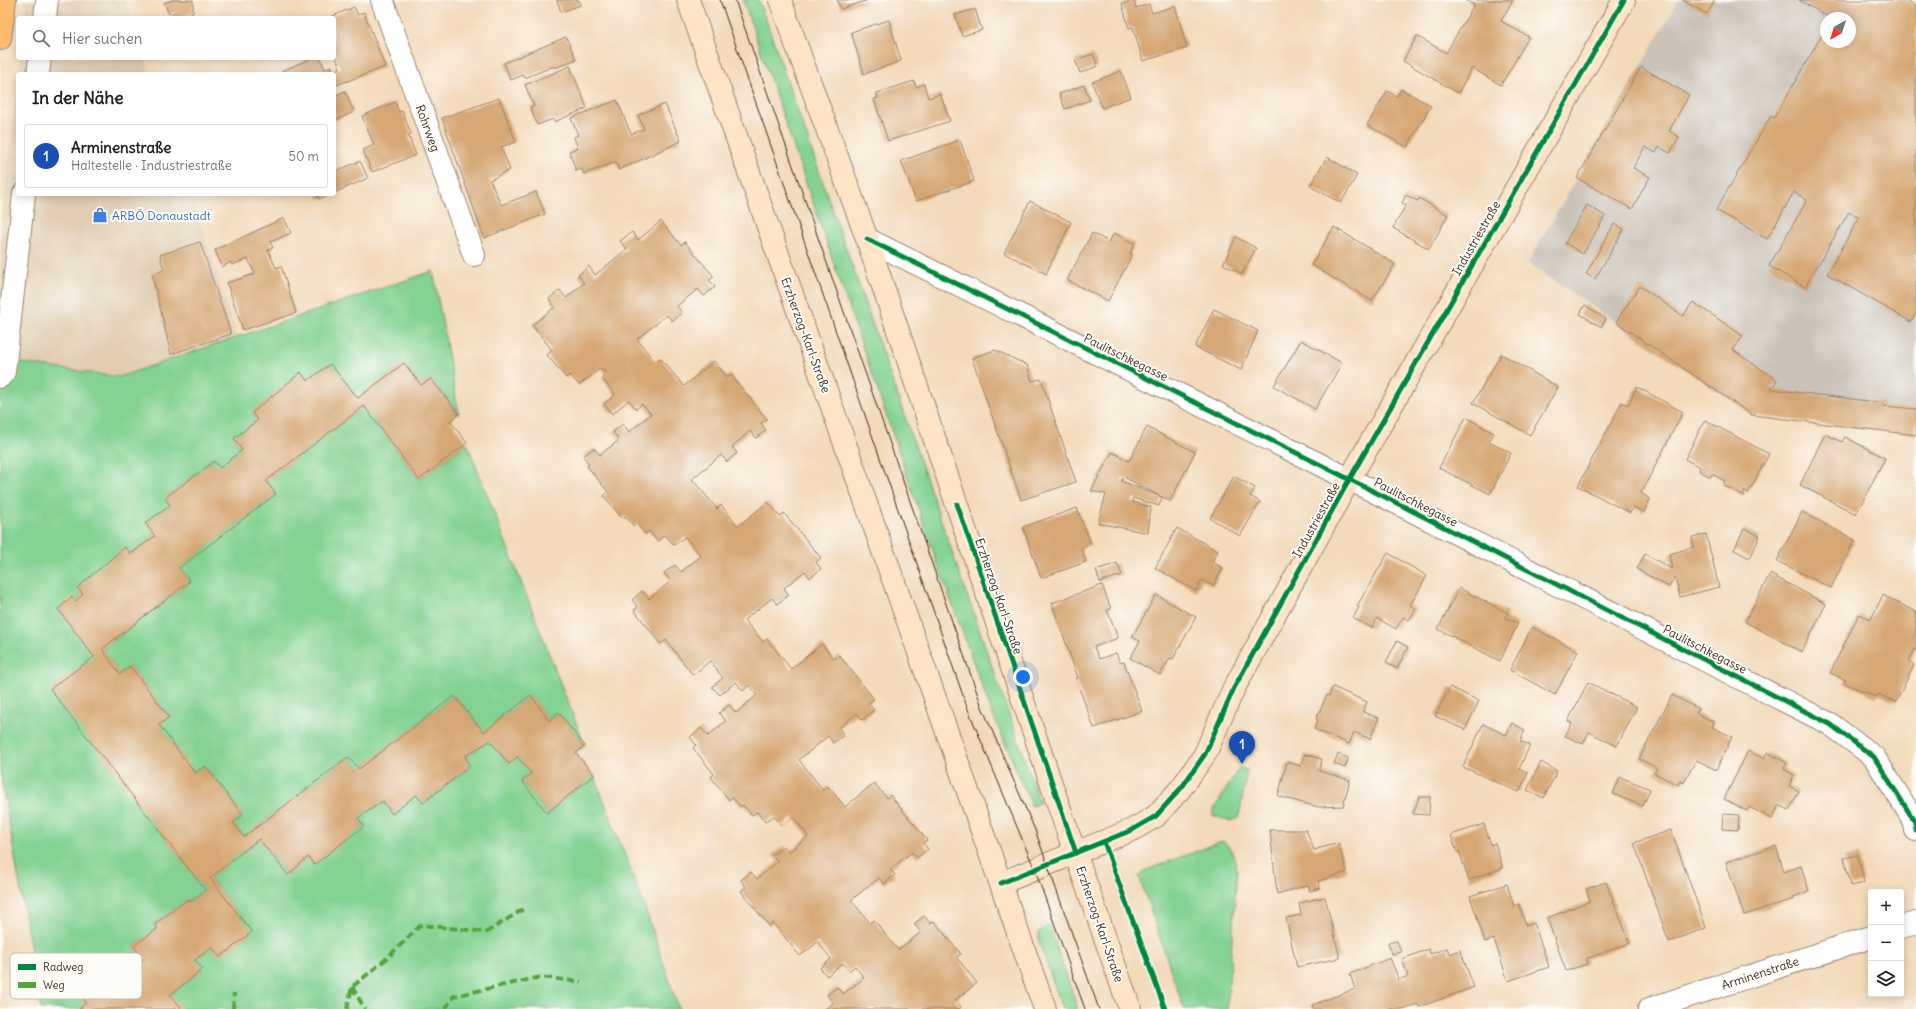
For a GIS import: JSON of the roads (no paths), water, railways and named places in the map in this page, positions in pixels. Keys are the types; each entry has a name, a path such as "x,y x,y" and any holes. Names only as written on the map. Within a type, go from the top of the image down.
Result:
{"main road":[{"path":"0,39 5,0"},
{"name":"Erzherzog-Karl-Straße","path":"688,0 1045,1009"},
{"name":"Erzherzog-Karl-Straße","path":"780,0 867,239 1130,1009"},
{"name":"Industriestraße","path":"1001,883 1076,854 1132,830 1156,816 1182,787 1205,754 1234,688 1349,480 1624,0"}],"street":[{"path":"44,16 47,0"},
{"name":"Rohrweg","path":"382,0 474,255"},
{"path":"38,72 40,60"},
{"path":"0,377 4,372 24,196"},
{"name":"Paulitschkegasse","path":"867,239 1349,480 1830,724 1874,757 1915,822 1916,830"},
{"path":"1904,926 1916,922"},
{"name":"Arminenstraße","path":"1649,1009 1868,938"}],"tram line":[{"path":"720,0 967,707 1035,870 1085,1009"},
{"path":"735,0 982,707 1035,830 1099,1009"}],"place":[{"name":"ARBÖ Donaustadt","path":"100,215"},
{"name":"Arminenstraße","path":"1242,764"}]}
